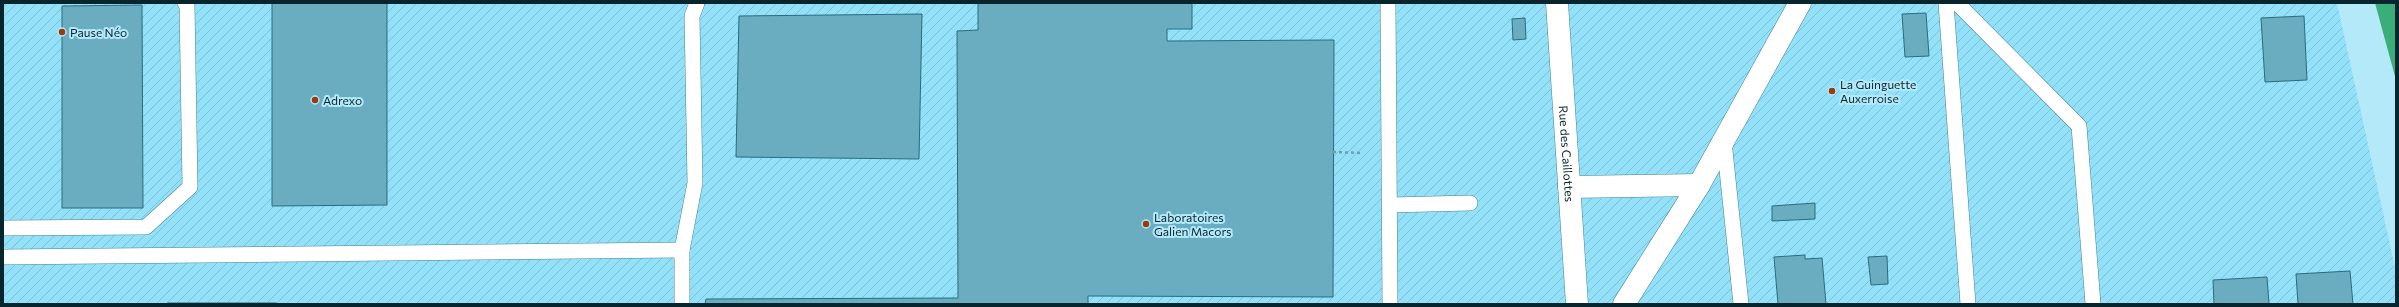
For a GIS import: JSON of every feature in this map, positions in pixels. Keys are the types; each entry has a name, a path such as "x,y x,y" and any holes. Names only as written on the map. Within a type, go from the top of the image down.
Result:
{"street":[{"name":"Rue des Caillottes","path":"1556,3 1576,304"},
{"path":"1624,304 1699,185 1800,3"},
{"path":"1569,187 1699,185"}],"lane":[{"path":"3,228 146,227 190,187 187,4 185,3"},
{"path":"682,304 682,250 695,183 692,16 697,3"},
{"path":"1388,3 1390,304"},
{"path":"1946,3 1968,304"},
{"path":"1957,3 2079,126 2093,304"},
{"path":"1724,141 1742,304"},
{"path":"1390,205 1470,203"},
{"path":"3,257 682,250"}],"shaded area":[{"path":"3,3 2337,3 2396,272 2396,304 3,304"},
{"path":"2375,3 2396,3 2396,80"}],"building":[{"path":"272,3 387,3 387,205 272,206"},
{"name":"Laboratoires Galien Macors","path":"978,3 1192,3 1192,29 1167,29 1167,41 1334,40 1333,297 1088,296 1088,304 705,304 706,299 958,298 957,31 978,30"},
{"path":"142,5 143,208 62,208 62,6"},
{"path":"1926,13 1929,56 1905,57 1902,14"},
{"path":"922,14 919,159 736,157 739,16"},
{"path":"2304,16 2307,80 2265,82 2261,18"},
{"path":"1525,18 1526,39 1513,40 1512,19"},
{"path":"1815,203 1815,219 1772,221 1772,206"},
{"path":"1805,255 1805,259 1822,258 1826,304 1778,304 1774,257"},
{"path":"1887,256 1888,284 1871,285 1868,257"},
{"path":"2350,271 2353,304 2298,304 2296,274"},
{"path":"2267,277 2269,304 2214,304 2213,280"},
{"path":"276,303 276,304 168,304"}],"place":[{"name":"Pause Néo","path":"62,32"},
{"name":"La Guinguette Auxerroise","path":"1832,91"},
{"name":"Adrexo","path":"315,100"},
{"name":"Laboratoires Galien Macors","path":"1146,224"}]}
